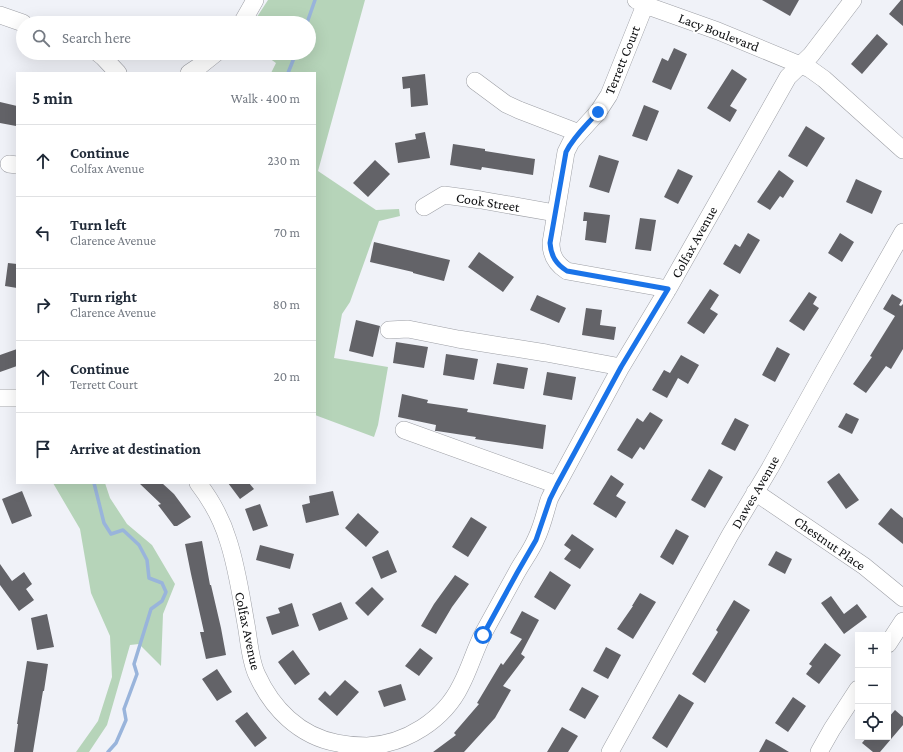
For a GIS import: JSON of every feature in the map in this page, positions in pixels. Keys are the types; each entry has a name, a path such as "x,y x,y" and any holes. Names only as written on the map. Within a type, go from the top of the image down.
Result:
{"street":[{"path":"246,16 255,0"},
{"name":"Colfax Avenue","path":"199,484 218,516 228,540 235,563 254,667 263,689 287,718 302,729 318,737 351,746 369,746 386,743 410,735 425,727 452,701 461,686 483,635 536,540 550,499 557,485 621,367 668,289 788,77 811,55 853,0"},
{"name":"Lacy Boulevard","path":"641,2 810,69 824,79 903,150"},
{"name":"Terrett Court","path":"641,2 609,95 598,112 571,142 566,152 550,243 554,259 559,266 567,271 668,289"},
{"path":"0,16 16,21"},
{"path":"106,60 117,72"},
{"path":"190,72 207,60"},
{"path":"474,81 506,104 579,133"},
{"name":"Cook Street","path":"424,207 444,195 556,212"},
{"name":"Dawes Avenue","path":"610,752 726,541 770,468 828,362 903,232"},
{"path":"389,330 408,329 621,367"},
{"path":"0,398 16,398"},
{"path":"404,430 557,485"},
{"name":"Chestnut Place","path":"756,492 864,566 903,598"},
{"path":"891,639 903,621"},
{"path":"819,752 855,694"}],"green space":[{"path":"268,0 365,0 318,171 376,210 399,209 400,216 379,221 350,302 342,314 334,358 388,367 378,425 374,437 316,415 316,72 272,72 276,63 272,60 316,60 316,16 258,16"},
{"path":"54,484 105,484 110,498 127,524 152,545 175,584 163,614 161,666 139,644 130,645 107,725 89,752 76,752 98,721 112,677 110,636 91,593 80,529"}],"building":[{"path":"762,0 799,0 790,16"},
{"path":"901,0 903,0 903,26 889,14"},
{"path":"877,34 888,44 862,74 851,64"},
{"path":"674,48 687,54 671,90 652,82 662,58 668,61"},
{"path":"732,69 747,79 730,106 737,110 730,122 707,108"},
{"path":"425,74 428,105 411,107 410,88 403,89 402,77"},
{"path":"0,102 16,106 16,126 0,123"},
{"path":"644,105 659,111 647,141 632,136"},
{"path":"806,126 825,138 807,167 788,156"},
{"path":"425,132 430,158 398,163 395,143 416,139 415,134"},
{"path":"453,144 535,159 533,175 482,167 481,170 450,165"},
{"path":"599,155 619,161 609,193 589,187"},
{"path":"375,160 390,174 368,197 353,183"},
{"path":"678,169 693,176 678,204 664,197"},
{"path":"779,170 794,181 783,198 780,196 770,210 757,202"},
{"path":"856,179 882,191 872,214 846,202"},
{"path":"584,212 610,215 606,243 585,240 587,221 583,221"},
{"path":"640,218 656,220 651,251 635,249"},
{"path":"748,233 760,240 740,274 723,264 735,244 740,247"},
{"path":"840,233 854,242 842,262 828,253"},
{"path":"374,242 450,260 444,281 370,262"},
{"path":"479,252 514,277 503,292 468,267"},
{"path":"8,263 16,264 16,288 5,286"},
{"path":"710,289 719,295 710,309 718,314 704,334 687,323"},
{"path":"809,292 817,297 813,304 819,308 804,331 789,321"},
{"path":"892,294 902,300 899,305 901,306 903,304 903,349 891,369 886,366 866,393 853,384 872,357 870,356 895,316 883,309"},
{"path":"537,295 566,308 559,323 530,310"},
{"path":"586,308 602,310 600,325 616,327 614,340 582,335"},
{"path":"356,320 380,326 373,357 349,351"},
{"path":"396,342 428,347 424,368 393,363"},
{"path":"777,347 790,354 775,382 762,375"},
{"path":"16,349 16,366 0,372 0,355"},
{"path":"446,354 478,359 474,380 443,375"},
{"path":"681,355 699,365 688,384 678,378 667,398 652,390 664,370 670,373"},
{"path":"497,363 528,368 524,389 493,384"},
{"path":"547,372 576,377 572,400 543,395"},
{"path":"402,394 428,400 427,403 468,409 467,412 546,425 543,449 475,439 476,437 435,431 436,425 398,417"},
{"path":"650,412 663,420 644,450 640,447 632,459 617,450 637,418 643,422"},
{"path":"846,413 859,419 852,434 838,427"},
{"path":"735,418 749,425 735,451 721,444"},
{"path":"709,469 723,477 705,508 691,500"},
{"path":"839,473 859,500 846,509 827,482"},
{"path":"611,475 624,484 616,496 626,502 616,518 593,504"},
{"path":"140,484 163,484 174,494 191,517 177,526 174,526 158,505 161,504"},
{"path":"229,484 250,484 254,489 240,499"},
{"path":"22,491 32,516 12,524 2,499"},
{"path":"333,491 339,515 306,523 302,505 310,503 309,496"},
{"path":"260,504 268,526 253,531 245,509"},
{"path":"891,508 903,518 903,544 878,524"},
{"path":"358,513 379,532 366,547 345,528"},
{"path":"471,517 487,527 468,557 452,547"},
{"path":"676,529 689,536 673,565 660,557"},
{"path":"572,534 594,549 580,569 564,559 571,550 564,545"},
{"path":"202,541 210,585 226,655 206,659 200,632 204,632 185,544"},
{"path":"260,545 294,554 290,569 256,560"},
{"path":"388,550 397,572 381,579 372,557"},
{"path":"776,551 792,559 785,574 768,565"},
{"path":"0,564 12,581 24,572 32,584 26,589 34,600 19,611 0,585"},
{"path":"550,571 571,585 555,610 534,597"},
{"path":"455,575 469,584 452,607 436,634 421,626 434,604"},
{"path":"372,587 384,599 368,616 355,603"},
{"path":"640,593 656,602 633,639 617,629"},
{"path":"831,596 844,614 857,604 867,617 844,634 821,603"},
{"path":"734,600 750,610 705,683 692,674 718,632 716,630"},
{"path":"341,602 348,619 319,631 312,614"},
{"path":"292,603 299,626 272,635 266,617 280,613 278,608"},
{"path":"522,611 539,620 521,654 525,657 503,686 511,690 495,718 464,752 433,752 456,735 454,733 479,704 477,703 501,663 503,665 522,639 510,633"},
{"path":"47,614 54,647 37,650 31,618"},
{"path":"825,643 841,655 819,684 806,674 812,666 809,664"},
{"path":"606,647 621,655 608,679 593,671"},
{"path":"420,648 433,658 419,676 405,666"},
{"path":"293,650 310,674 295,685 278,662"},
{"path":"27,661 48,664 33,752 14,752 17,724"},
{"path":"217,669 232,692 217,701 202,679"},
{"path":"345,680 359,692 337,716 318,699 325,691 330,696"},
{"path":"401,684 406,700 384,707 378,691"},
{"path":"582,687 599,696 585,719 569,710"},
{"path":"679,694 694,703 667,748 652,738"},
{"path":"793,697 806,706 788,732 775,723"},
{"path":"895,710 903,717 903,725 891,739 891,715"},
{"path":"247,712 267,738 255,747 235,721"},
{"path":"562,727 578,736 568,752 547,752"},
{"path":"766,739 774,743 789,752 759,752"},
{"path":"864,740 890,740 880,752 873,752 862,743"}],"waterway":[{"path":"309,16 315,0"},
{"path":"288,72 293,60"},
{"path":"94,484 104,523 111,534 123,530 139,545 147,560 149,578 162,583 166,592 162,601 151,609 134,664 137,674 124,709 126,720 116,743 108,752"}],"route":[{"path":"483,635 536,540 550,499 557,485 621,367 668,289 567,271 559,266 554,259 550,243 566,152 571,142 598,112"}]}
